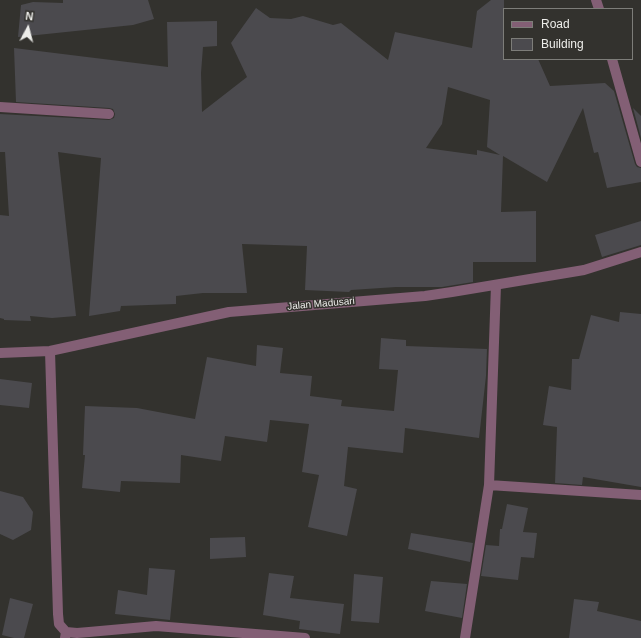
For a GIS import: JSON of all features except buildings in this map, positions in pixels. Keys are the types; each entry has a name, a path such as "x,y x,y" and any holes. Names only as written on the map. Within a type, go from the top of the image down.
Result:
{"street":[{"path":"612,60 641,162"},
{"path":"0,107 109,114"},
{"name":"Jalan Madusari","path":"0,353 50,351 229,312 425,296 584,270 641,252"},
{"path":"465,638 489,485 496,284"},
{"path":"50,351 58,614 59,624 65,635 156,626 305,638"},
{"path":"489,485 641,496"}]}
